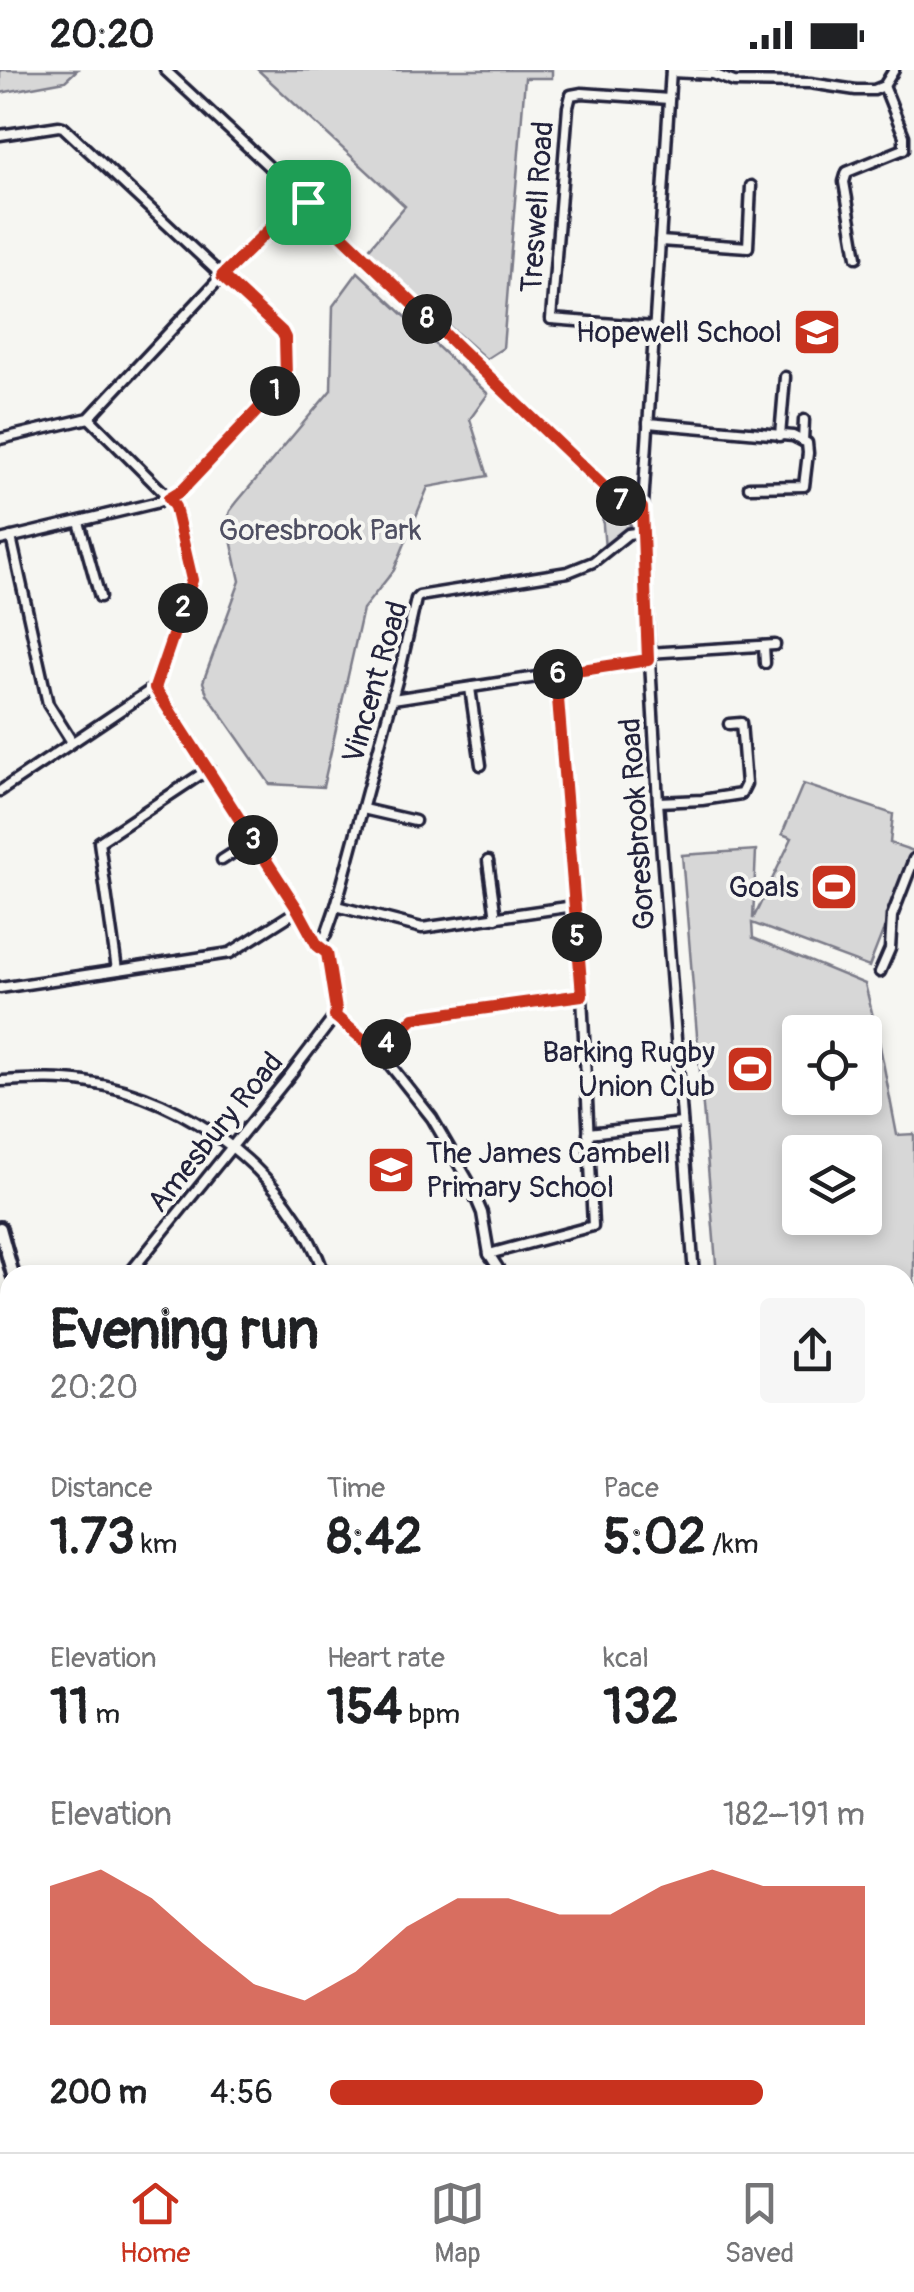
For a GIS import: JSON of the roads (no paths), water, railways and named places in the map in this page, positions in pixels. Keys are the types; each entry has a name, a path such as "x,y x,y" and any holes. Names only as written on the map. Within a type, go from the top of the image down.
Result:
{"street":[{"path":"165,70 604,487 626,504 642,508"},
{"path":"671,71 713,74 734,82 810,83 874,90 884,86 894,70"},
{"name":"Goresbrook Road","path":"671,71 642,532 693,1265"},
{"path":"884,86 904,136 904,149"},
{"name":"Treswell Road","path":"654,328 551,318 571,95 669,100"},
{"path":"0,136 64,128 282,332 286,376 182,490 169,498 0,540"},
{"path":"857,257 844,182 848,172 904,149 914,154"},
{"path":"748,259 752,186"},
{"path":"0,439 89,418 302,197"},
{"path":"660,240 748,248"},
{"path":"780,436 785,377"},
{"path":"0,791 155,688 192,580 175,507 89,418"},
{"path":"802,441 804,420"},
{"path":"648,423 793,436 807,443 804,486 748,487"},
{"path":"79,522 100,598"},
{"name":"Vincent Road","path":"317,945 326,935 336,906 418,596 568,572 593,562 628,534 642,532"},
{"path":"10,538 48,704 72,742"},
{"path":"393,699 648,657 775,645"},
{"path":"764,646 765,663"},
{"path":"489,1254 593,1226 582,995 556,674"},
{"path":"155,688 317,945 327,953 335,1016 378,1052 432,1118 469,1182 482,1213 489,1254 496,1265"},
{"path":"470,688 481,764"},
{"path":"658,802 740,794 746,784 741,723 728,724"},
{"path":"116,970 99,842 209,769"},
{"path":"363,808 414,822"},
{"path":"222,860 253,840"},
{"path":"880,972 890,949 892,916 914,859"},
{"path":"488,861 496,918"},
{"path":"336,906 422,928 574,906"},
{"path":"0,988 230,954 298,910"},
{"path":"378,1052 414,1018 582,995"},
{"name":"Amesbury Road","path":"136,1265 335,1016"},
{"path":"0,1081 87,1082 149,1098 196,1122 232,1146 268,1182 289,1207 321,1265"},
{"path":"588,1133 682,1123"},
{"path":"0,1228 10,1265"}],"place":[{"name":"Hopewell School","path":"817,332"},
{"name":"Goals","path":"834,887"},
{"name":"Barking Rugby Union Club","path":"750,1069"},
{"name":"The James Cambell Primary School","path":"391,1170"}],"park label":[{"name":"Goresbrook Park","path":"320,530"}]}
